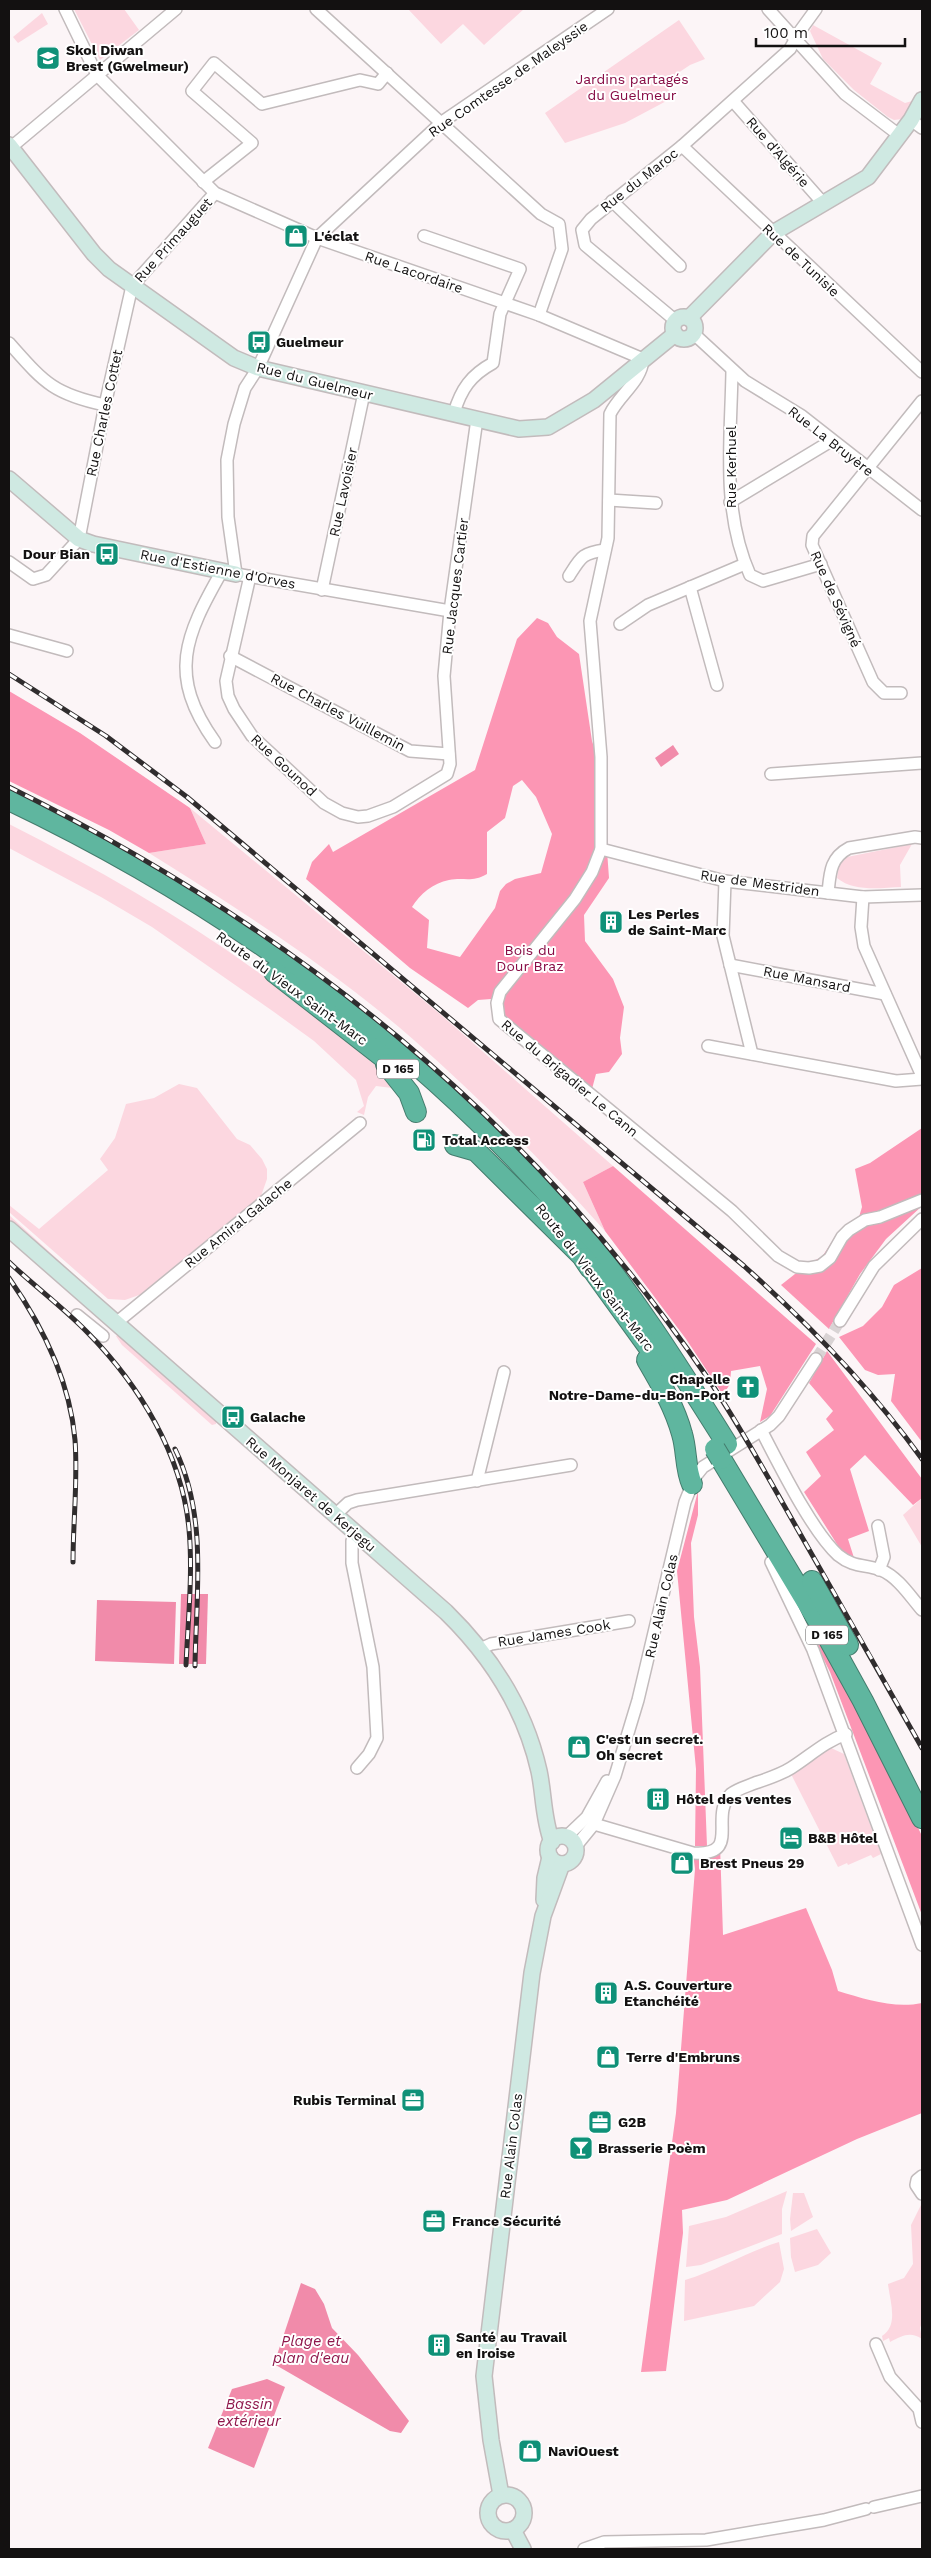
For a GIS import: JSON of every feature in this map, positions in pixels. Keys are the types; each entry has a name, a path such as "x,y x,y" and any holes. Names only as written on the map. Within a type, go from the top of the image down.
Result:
{"highway":[{"name":"Route du Vieux Saint-Marc","path":"9,800 150,874 272,954 383,1038 452,1099 542,1188 619,1280 662,1340 721,1453 864,1701 922,1818"},
{"name":"Route du Vieux Saint-Marc","path":"9,814 92,856 202,922 267,966 374,1049 448,1113 528,1191 582,1256 663,1366 834,1619 922,1789"},
{"path":"374,1049 409,1093 416,1112"},
{"path":"455,1145 476,1151 582,1256 634,1338 675,1412 682,1434 692,1484"}],"street":[{"name":"Rue Lacordaire","path":"65,9 97,75 215,193 317,238 504,303 643,359"},
{"path":"10,147 176,9"},
{"path":"316,9 541,214 559,224 562,249 539,316"},
{"name":"Rue Comtesse de Maleyssie","path":"236,574 228,517 227,460 234,424 245,388 258,368 317,238 442,122 608,9"},
{"path":"768,9 845,94 899,135"},
{"name":"Rue du Maroc","path":"680,324 585,245 582,230 590,219 682,146 790,49 800,30 816,9"},
{"path":"202,182 252,143 192,91 214,63 262,104 360,80 378,84 388,73"},
{"name":"Rue d'Algérie","path":"733,100 823,203"},
{"name":"Rue du Guelmeur","path":"10,147 94,254 132,286 234,358 258,368 519,429 548,427 594,400 643,359 773,233 868,177 899,135 917,124 922,100"},
{"name":"Rue de Tunisie","path":"682,146 922,372"},
{"name":"Rue Primauguet","path":"132,286 215,193"},
{"path":"612,201 680,266"},
{"path":"424,236 520,269 500,314 494,363 472,377 464,386 454,413"},
{"name":"Rue Charles Cottet","path":"79,539 105,405 132,286"},
{"path":"680,324 681,339 688,338 694,334"},
{"name":"Rue La Bruyère","path":"694,334 732,371 802,416 868,470 922,510"},
{"path":"9,343 44,382 56,390 105,405"},
{"name":"Rue du Brigadier Le Cann","path":"643,359 639,375 610,414 609,500 606,550 590,621 601,757 601,849 592,872 575,899 500,992 497,1002 500,1019 732,1211 778,1256 796,1267 809,1268 820,1266 830,1258 842,1237 849,1230 865,1220 880,1217 922,1200"},
{"name":"Rue Kerhuel","path":"732,371 730,502 745,564"},
{"name":"Rue Lavoisier","path":"322,590 364,393"},
{"path":"868,470 922,400"},
{"name":"Rue Jacques Cartier","path":"450,754 444,676 450,611 477,419"},
{"path":"730,502 831,441"},
{"name":"Rue de Sévigné","path":"868,470 813,536 812,545 873,682 884,693 901,693"},
{"name":"Rue d'Estienne d'Orves","path":"9,479 79,539 236,574 450,611"},
{"path":"609,500 656,503"},
{"path":"9,562 33,579 46,575 79,539"},
{"path":"569,576 581,557 588,552 606,550"},
{"path":"620,624 648,605 745,564 750,575 763,581 821,564"},
{"path":"215,742 202,725 192,702 185,668 187,643 195,622 236,574"},
{"name":"Rue Gounod","path":"236,574 230,656 226,680 228,696 243,724 252,736 324,803 342,813 363,816 393,807 447,774 450,754"},
{"path":"690,587 718,685"},
{"path":"9,635 67,651"},
{"name":"Rue Charles Vuillemin","path":"230,656 410,751 450,754"},
{"path":"771,774 922,763"},
{"path":"828,893 833,862 842,852 849,848 915,837 922,838"},
{"name":"Rue de Mestriden","path":"601,849 725,881 863,897 922,895"},
{"path":"725,881 723,936 752,1054"},
{"path":"708,1046 896,1081 922,1078 862,938 863,897"},
{"name":"Rue Mansard","path":"730,965 885,994"},
{"name":"Rue Amiral Galache","path":"116,1323 360,1123"},
{"path":"840,1321 874,1266 922,1219"},
{"name":"Rue Monjaret de Kerjegu","path":"9,1229 446,1612 480,1649 504,1684 524,1725 538,1768 544,1806 562,1847"},
{"path":"77,1315 103,1336"},
{"name":"Rue Alain Colas","path":"562,1847 594,1824 615,1776 638,1700 692,1484 703,1467 721,1453 761,1430 779,1416 816,1359"},
{"path":"477,1481 504,1372"},
{"path":"761,1430 815,1525 837,1554 853,1566 880,1570 893,1576 922,1610"},
{"path":"335,1515 348,1503 357,1500 571,1465"},
{"path":"878,1526 884,1557 880,1570"},
{"path":"356,1533 352,1541 352,1563 374,1667 377,1738 369,1754 357,1768"},
{"path":"771,1562 812,1650 846,1734 922,1945"},
{"name":"Rue James Cook","path":"480,1649 491,1644 629,1621"},
{"path":"594,1824 693,1853 708,1854 716,1850 723,1840 721,1814 724,1805 732,1794 790,1769 820,1746 846,1734"},
{"name":"Rue Alain Colas","path":"501,2495 491,2440 484,2376 532,1973 544,1916 545,1878 562,1847 587,1817 620,1758"},
{"path":"922,2176 917,2180 916,2185 922,2194"},
{"path":"876,2344 890,2377 920,2409 922,2422"},
{"path":"501,2495 513,2496 523,2504 525,2510 522,2522 513,2530 501,2531 496,2528 489,2518 489,2507 501,2495"},
{"path":"584,2549 604,2542 706,2540 814,2522 922,2496"},
{"path":"513,2530 523,2549"}],"green space":[{"path":"74,9 124,9 139,30 100,60"},
{"path":"408,9 524,9 484,45 463,24 441,44"},
{"path":"42,13 48,24 18,43 13,37"},
{"name":"Jardins partagés du Guelmeur","path":"679,20 705,59 690,65 663,83 674,97 625,123 565,143 545,113"},
{"path":"813,25 882,63 870,84 905,103 912,101 902,119 894,120 888,117 854,90 823,59 810,31"},
{"name":"Bois du Dour Braz","path":"537,618 548,623 557,637 579,654 592,741 607,786 606,837 609,878 584,915 585,941 613,979 624,1007 620,1038 622,1054 609,1072 596,1074 592,1089 506,1021 491,999 478,1000 468,1008 410,968 306,879 312,862 329,844 333,852 475,770 517,639","holes":["522,780 536,797 552,834 541,873 515,879 506,884 500,891 495,908 460,957 427,948 429,920 412,907 415,902 427,890 438,884 455,879 477,878 487,874 487,832 505,818 513,786"]},
{"path":"9,691 80,733 190,808 206,844 149,853 109,830 9,781"},
{"path":"190,808 440,1014 613,1166 583,1182 605,1231 489,1109 440,1063 384,1015 352,989 285,941 149,853 206,844"},
{"path":"9,824 99,871 227,951 309,1011 381,1070 395,1086 392,1088 376,1086 368,1097 364,1115 357,1112 364,1106 356,1080 314,1041 152,927 101,897 9,848"},
{"path":"912,844 900,865 901,887 859,887 837,878 839,865 847,857"},
{"path":"179,1084 197,1088 237,1139 250,1145 262,1159 267,1169 267,1179 261,1196 142,1294 125,1300 108,1299 9,1212 9,1205 39,1229 108,1170 100,1159 115,1138 126,1104 154,1098"},
{"path":"922,1128 922,1206 886,1239 860,1274 829,1329 781,1285 809,1263 822,1257 839,1231 859,1217 862,1207 855,1169 870,1163"},
{"path":"613,1166 816,1344 770,1416 760,1422 767,1389 760,1366 731,1371 730,1384 723,1395 686,1339 605,1231 583,1182"},
{"path":"9,1215 88,1287 83,1287 9,1220"},
{"path":"922,1268 922,1442 891,1401 895,1374 878,1375 865,1370 839,1337 863,1326 882,1307 894,1285"},
{"path":"119,1335 216,1420 216,1424 212,1425 122,1345 116,1336"},
{"path":"827,1351 922,1479 922,1498 913,1505 865,1455 850,1469 869,1531 848,1539 855,1561 840,1549 804,1492 821,1476 806,1452 834,1430 826,1419 833,1411 809,1383"},
{"path":"698,1491 698,1515 691,1543 694,1617 700,1667 707,1846 695,1846 696,1769 677,1571"},
{"path":"922,1498 922,1547 903,1515"},
{"path":"794,1592 876,1741 922,1836 922,1915 830,1672 791,1594"},
{"path":"829,1747 844,1754 881,1854 873,1858 871,1855 848,1865 847,1863 838,1867 791,1774"},
{"path":"720,1845 723,1935 806,1908 832,1970 838,1991 890,2004 911,2005 922,2003 922,2113 857,2139 727,2200 682,2210 683,2233 666,2371 641,2372 676,2113 695,1869 693,1853"},
{"path":"787,2191 782,2209 782,2234 701,2265 686,2267 689,2226 726,2217"},
{"path":"793,2193 804,2193 813,2217 791,2231 790,2219"},
{"path":"922,2203 922,2322 920,2328 922,2339 910,2335 902,2336 890,2342 889,2338 883,2341 882,2336 890,2326 892,2319 888,2284 904,2278 913,2264 911,2225"},
{"path":"817,2229 831,2253 818,2265 795,2272 791,2257 790,2238"},
{"path":"779,2242 784,2269 780,2282 754,2306 684,2321 685,2280"}],"water":[{"path":"673,745 679,754 661,767 655,758"},
{"path":"181,1594 208,1594 206,1664 179,1664"},
{"path":"97,1600 176,1602 174,1664 95,1661"},
{"name":"Plage et plan d'eau","path":"301,2283 315,2289 324,2304 332,2328 358,2355 409,2421 401,2433 390,2431 274,2364"},
{"name":"Bassin extérieur","path":"267,2379 285,2387 254,2468 208,2448 232,2389"}],"tunnel":[{"path":"816,1359 840,1321"}],"railway":[{"path":"9,674 106,736 187,797 744,1266 816,1334 882,1407 922,1459"},
{"path":"9,787 113,842 213,902 307,966 397,1036 482,1112 562,1194 637,1282 719,1395 763,1468 922,1748"},
{"path":"9,1262 78,1323 107,1353 141,1398 167,1448 185,1501 189,1529 190,1580 186,1665"},
{"path":"9,1278 33,1315 43,1335 61,1376 72,1418 76,1470 73,1562"},
{"path":"175,1449 192,1501 196,1528 198,1583 195,1666"}],"place":[{"name":"Skol Diwan Brest (Gwelmeur)","path":"48,58"},
{"name":"L'éclat","path":"296,236"},
{"name":"Guelmeur","path":"259,342"},
{"name":"Dour Bian","path":"107,554"},
{"name":"Les Perles de Saint-Marc","path":"611,922"},
{"name":"Total Access","path":"424,1140"},
{"name":"Chapelle Notre-Dame-du-Bon-Port","path":"748,1387"},
{"name":"Galache","path":"233,1417"},
{"name":"C'est un secret. Oh secret","path":"579,1747"},
{"name":"Hôtel des ventes","path":"658,1799"},
{"name":"B&B Hôtel","path":"791,1838"},
{"name":"Brest Pneus 29","path":"682,1863"},
{"name":"A.S. Couverture Etanchéité","path":"606,1993"},
{"name":"Terre d'Embruns","path":"608,2057"},
{"name":"Rubis Terminal","path":"413,2100"},
{"name":"G2B","path":"600,2122"},
{"name":"Brasserie Poèm","path":"581,2148"},
{"name":"France Sécurité","path":"434,2221"},
{"name":"Santé au Travail en Iroise","path":"439,2345"},
{"name":"NaviOuest","path":"530,2451"}]}
